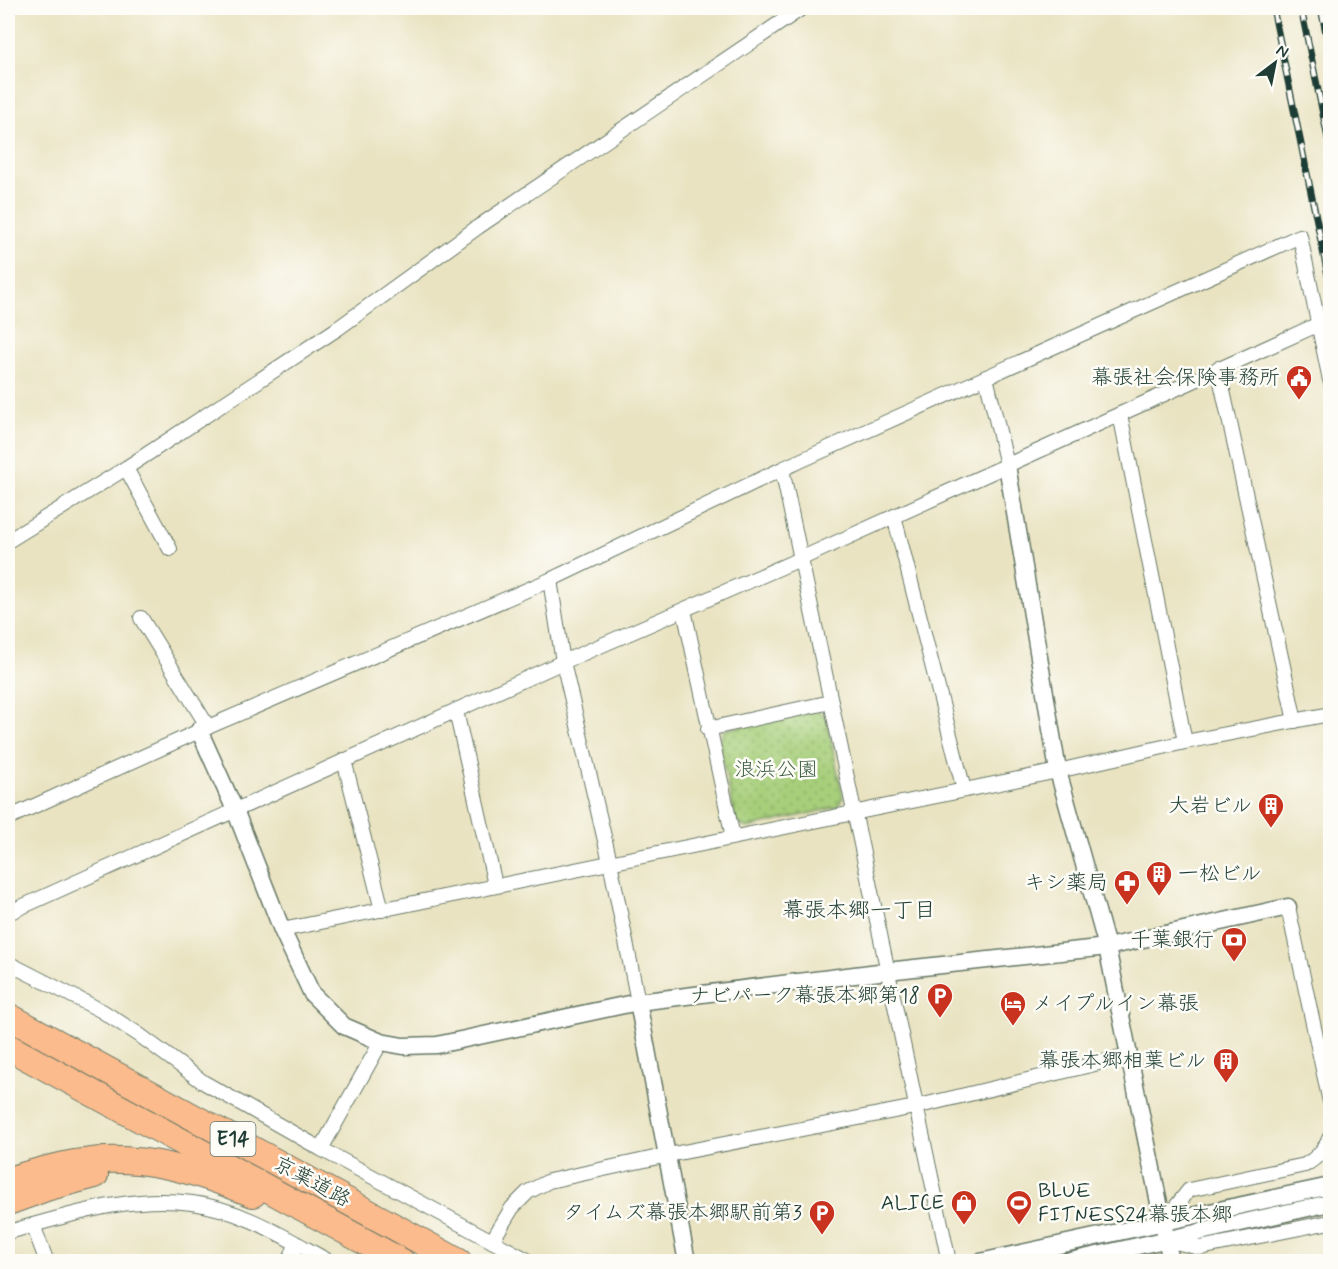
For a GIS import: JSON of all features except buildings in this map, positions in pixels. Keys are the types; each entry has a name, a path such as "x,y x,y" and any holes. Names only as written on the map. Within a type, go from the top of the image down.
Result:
{"highway":[{"path":"8,1002 81,1046 110,1072"},
{"name":"京葉道路","path":"8,1016 459,1262"},
{"name":"京葉道路","path":"8,1047 344,1228 402,1262"},
{"path":"8,1180 57,1166 85,1161 118,1159 146,1161 196,1173 275,1203 320,1227 344,1228"},
{"path":"8,1202 66,1182 122,1170 150,1169 196,1173"}],"street":[{"path":"8,542 126,468 337,329 478,227 802,8"},
{"path":"8,818 203,728 549,580 782,469 1300,236 1330,380"},
{"path":"8,913 344,760 800,559 1319,324"},
{"path":"1218,368 1295,721"},
{"path":"986,377 1007,465 1058,771 1107,947 1171,1262"},
{"path":"1120,414 1185,742"},
{"path":"126,468 170,549"},
{"path":"782,469 949,1262"},
{"path":"894,516 964,790"},
{"path":"549,580 563,662 610,862 687,1262"},
{"path":"684,610 733,837"},
{"path":"141,618 203,728 282,930 312,994 344,1026 381,1042 403,1046 437,1045 638,1002 1107,947 1288,907 1330,1102"},
{"path":"708,729 831,702"},
{"path":"456,711 495,885"},
{"path":"282,930 1058,771 1185,742 1330,714"},
{"path":"344,760 382,910"},
{"path":"8,963 102,1011 138,1034 203,1082 321,1149 531,1262"},
{"path":"321,1149 381,1042"},
{"path":"492,1241 512,1208 528,1192 549,1181 668,1155 915,1107 1128,1056"},
{"path":"1163,1223 1189,1190 1305,1165 1317,1158 1327,1146 1330,1137"},
{"path":"1066,1262 1167,1240 1213,1221 1330,1186"},
{"path":"8,1232 105,1206 165,1200 221,1209 265,1226 330,1262"},
{"path":"980,1262 1163,1223 1213,1221 1330,1203"},
{"path":"1167,1240 1200,1248 1330,1222"},
{"path":"33,1225 47,1262"},
{"path":"288,1262 297,1244"}],"green space":[{"name":"浪浜公園","path":"816,710 826,717 843,797 837,807 747,828 736,822 719,743 724,730"}],"railway":[{"path":"1273,8 1330,285"},
{"path":"1301,8 1330,148"},
{"path":"1321,8 1330,53"}],"place":[{"name":"幕張社会保険事務所","path":"1299,401"},
{"name":"大岩ビル","path":"1271,829"},
{"name":"一松ビル","path":"1159,897"},
{"name":"キシ薬局","path":"1127,906"},
{"name":"千葉銀行","path":"1234,963"},
{"name":"ナビパーク幕張本郷第18","path":"940,1019"},
{"name":"メイプルイン幕張","path":"1013,1027"},
{"name":"幕張本郷相葉ビル","path":"1226,1084"},
{"name":"ALICE","path":"964,1226"},
{"name":"BLUE FITNESS24幕張本郷","path":"1019,1226"},
{"name":"タイムズ幕張本郷駅前第3","path":"822,1236"}],"district":[{"name":"幕張本郷一丁目","path":"859,911"}]}
